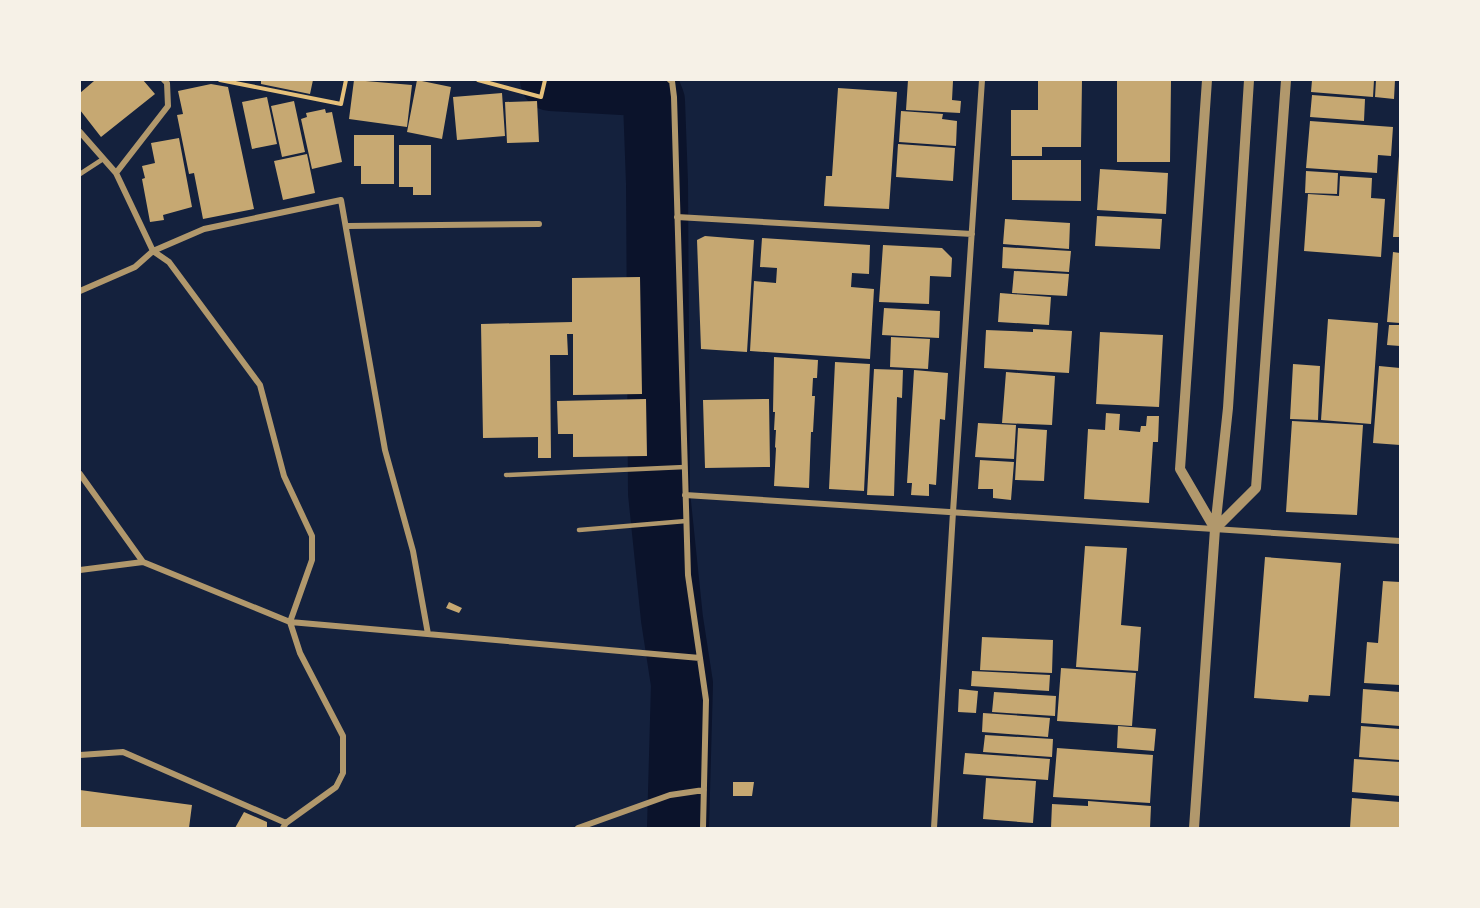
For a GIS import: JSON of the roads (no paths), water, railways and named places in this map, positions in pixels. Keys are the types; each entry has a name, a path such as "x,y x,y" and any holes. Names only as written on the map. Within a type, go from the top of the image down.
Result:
{"street":[{"path":"116,173 168,106 167,83 164,80"},
{"path":"670,80 675,97 688,575 696,657 706,700 703,828"},
{"path":"934,828 982,80"},
{"path":"1207,80 1180,469 1215,528"},
{"path":"1194,828 1215,528 1228,408 1250,80"},
{"path":"1215,528 1256,488 1286,80"},
{"path":"80,132 116,173 153,251 169,262 260,385 284,476 312,536 312,560 290,622 300,653 343,736 343,773 336,787 285,826 123,752 80,754"},
{"path":"80,291 135,267 153,251 204,229 340,200 347,226 385,450 414,551 428,634"},
{"path":"677,218 972,234"},
{"path":"347,226 539,224"},
{"path":"80,474 143,562"},
{"path":"685,495 1401,541"},
{"path":"80,570 143,562 290,622 696,657"},
{"path":"578,828 670,795 704,790"}],"lane":[{"path":"80,174 103,159"},
{"path":"506,475 685,467"},
{"path":"579,530 686,520"}],"waterway":[{"path":"551,80 640,85 650,91 654,101 657,183 659,493 672,619 682,684 678,828"}]}
